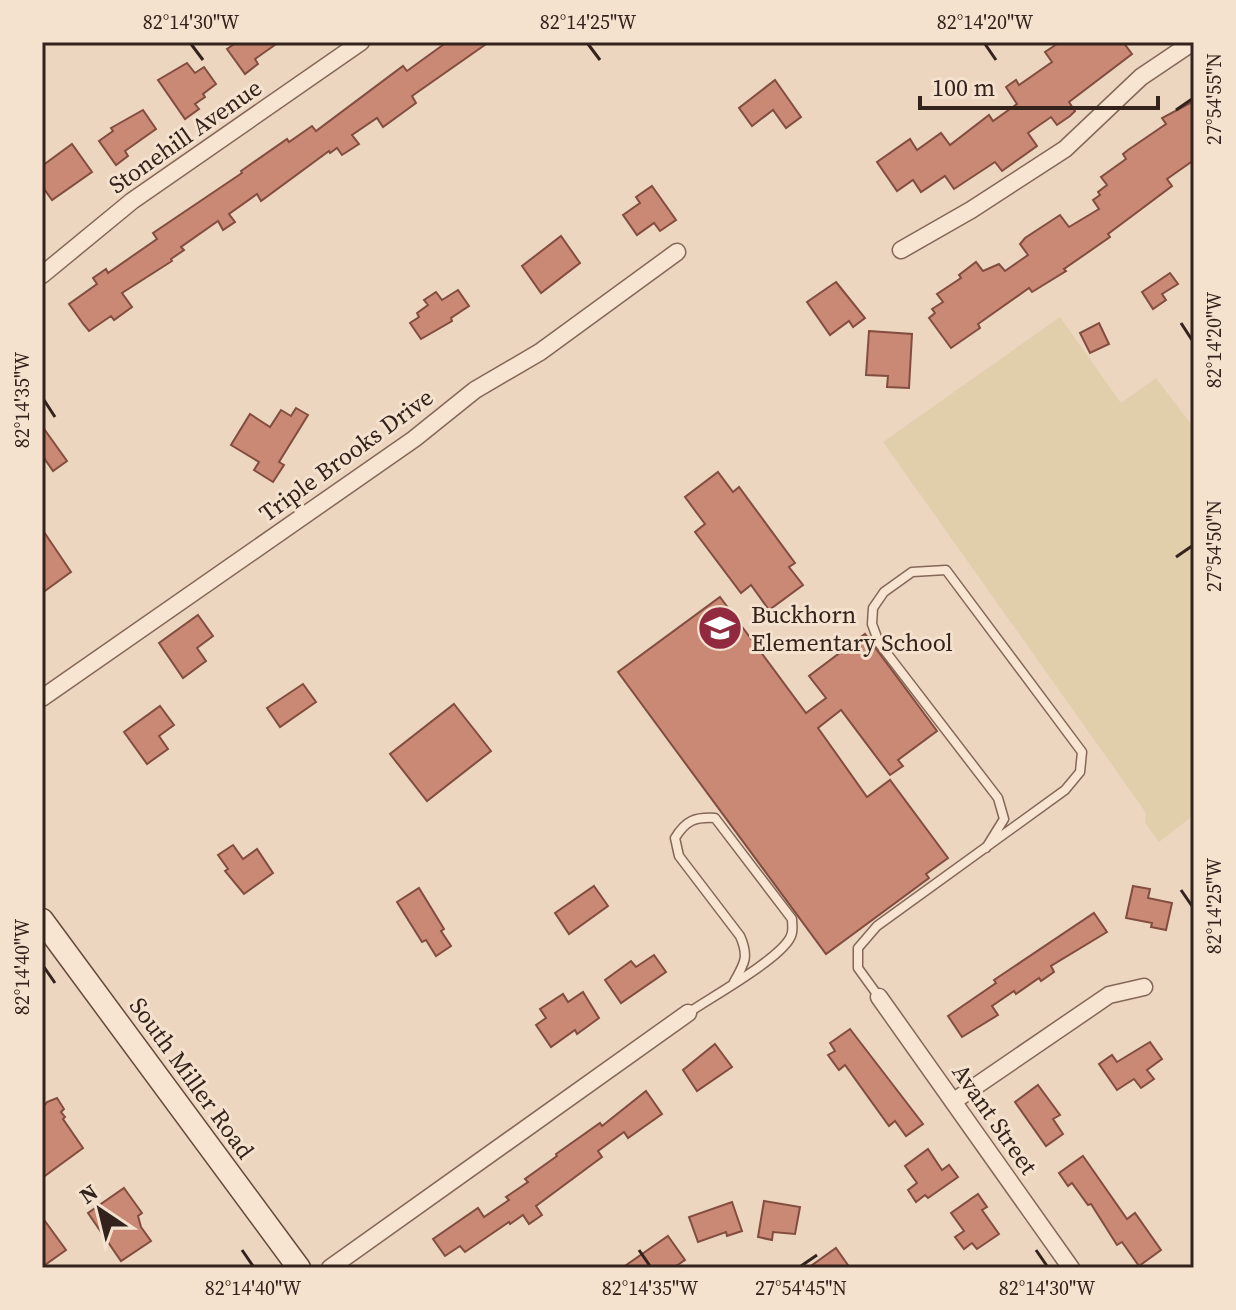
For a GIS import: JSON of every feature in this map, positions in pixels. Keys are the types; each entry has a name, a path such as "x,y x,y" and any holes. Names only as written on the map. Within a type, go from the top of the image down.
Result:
{"street":[{"name":"Stonehill Avenue","path":"42,275 132,201 361,42"},
{"path":"901,250 971,210 1065,149 1141,77 1193,42"},
{"name":"Triple Brooks Drive","path":"42,698 414,439 475,390 540,352 677,252"},
{"name":"South Miller Road","path":"42,920 299,1268"},
{"path":"954,1101 1109,995 1144,987"},
{"name":"Avant Street","path":"879,997 1071,1268"},
{"path":"330,1268 688,1013"}],"lane":[{"path":"879,997 858,968 858,948 877,926 986,848 1065,790 1080,772 1082,752 946,570 912,572 884,592 873,608 872,624 879,643 998,798 1004,819 986,848"},
{"path":"688,1013 734,982 782,949 793,934 792,919 715,818 696,817 683,825 675,838 679,856 740,936 747,950 747,960 734,982"}],"shaded area":[{"path":"1060,317 1121,403 1156,378 1194,428 1194,815 1159,842 1145,823 1146,813 883,442"}],"building":[{"path":"237,42 279,42 255,59 258,64 245,74 227,49"},
{"path":"447,42 489,42 412,96 416,103 383,127 377,118 352,135 359,144 342,155 337,148 329,151 261,201 257,194 229,214 235,222 223,230 218,221 181,247 184,250 172,261 122,293 132,307 114,320 111,316 89,331 84,325 69,304 97,284 93,278 106,269 108,273 157,239 153,233 287,139 289,142 312,126 316,131 403,66 407,71"},
{"path":"1060,42 1123,42 1132,54 1069,102 1075,111 1070,116 1057,125 1051,117 1028,133 1037,146 1002,171 995,162 954,189 945,176 921,192 913,180 897,191 877,162 910,139 917,150 941,133 950,145 989,115 993,121 1017,104 1006,87 1016,80 1019,85 1052,62 1045,52"},
{"path":"187,63 195,73 204,67 216,84 195,104 199,109 185,119 158,80"},
{"path":"775,80 801,117 786,128 773,110 752,126 739,108"},
{"path":"1194,101 1194,160 1167,179 1172,186 1108,234 1110,237 1064,269 1066,271 1032,292 1029,288 978,324 980,328 951,348 929,318 935,313 932,309 943,302 937,294 961,278 959,275 976,262 983,271 999,264 1005,271 1028,255 1020,244 1025,238 1060,215 1069,227 1099,209 1093,200 1107,185 1101,177 1126,159 1123,154 1166,124 1162,118"},
{"path":"143,110 156,129 125,151 128,156 116,165 99,141 113,131 111,128"},
{"path":"72,144 92,172 52,200 42,186 42,166"},
{"path":"652,186 676,220 660,231 654,223 637,235 623,215 640,203 636,197"},
{"path":"561,236 580,263 541,293 522,266"},
{"path":"1170,273 1178,284 1162,294 1166,300 1153,309 1142,292"},
{"path":"836,282 865,318 853,327 849,321 830,335 807,302"},
{"path":"458,290 469,306 451,318 452,321 421,339 410,323 428,305 424,300 436,292 442,300"},
{"path":"1099,323 1109,344 1090,353 1080,333"},
{"path":"869,331 912,334 909,388 887,387 888,376 866,375"},
{"path":"296,408 308,415 279,462 284,465 273,482 254,470 259,462 231,445 250,414 270,427 281,410 291,416"},
{"path":"42,426 67,461 53,471 42,455"},
{"path":"718,472 733,492 739,487 795,563 789,567 803,585 769,610 751,585 741,593 695,532 705,524 685,497"},
{"path":"42,529 71,572 42,593"},
{"path":"720,597 806,713 826,698 809,676 865,634 937,731 898,760 903,766 890,775 841,710 818,728 867,797 890,780 948,858 926,874 929,878 826,954 618,672"},
{"path":"198,615 213,636 197,648 206,661 183,678 159,643"},
{"path":"303,684 316,702 280,727 267,708"},
{"path":"454,704 491,751 427,801 390,754"},
{"path":"160,706 174,725 159,736 168,749 147,764 124,732"},
{"path":"233,845 243,859 257,849 273,873 244,894 225,871 228,869 218,855"},
{"path":"594,886 608,906 569,934 555,913"},
{"path":"1133,886 1150,889 1148,898 1172,903 1166,930 1151,927 1152,923 1126,918"},
{"path":"419,888 451,946 436,956 426,940 422,942 397,902"},
{"path":"1094,913 1107,932 1051,966 1054,972 1041,981 1039,978 992,1006 998,1015 962,1037 948,1016 996,983 994,980"},
{"path":"654,955 666,972 621,1003 605,980 631,961 636,967"},
{"path":"583,992 599,1018 551,1047 536,1025 546,1018 540,1009 563,994 568,1002"},
{"path":"850,1029 923,1124 906,1136 895,1121 889,1126 845,1065 839,1070 828,1055 835,1051 830,1043"},
{"path":"1150,1042 1162,1059 1147,1070 1154,1079 1141,1088 1134,1079 1117,1090 1099,1064 1112,1055 1117,1062"},
{"path":"715,1044 732,1067 697,1091 683,1070"},
{"path":"1038,1085 1060,1115 1053,1119 1063,1134 1046,1146 1015,1102"},
{"path":"646,1091 662,1114 628,1138 624,1132 598,1151 602,1157 536,1206 542,1215 529,1224 523,1215 465,1252 460,1246 445,1256 433,1239 478,1208 484,1217 509,1200 506,1197 528,1182 525,1179 556,1154 600,1123 602,1126"},
{"path":"57,1098 64,1109 61,1112 65,1117 63,1119 83,1148 42,1178 42,1109 47,1102"},
{"path":"928,1149 942,1170 949,1165 958,1177 928,1198 925,1195 916,1202 908,1190 917,1183 905,1166"},
{"path":"1083,1156 1127,1219 1135,1213 1161,1250 1139,1266 1122,1242 1117,1245 1091,1204 1088,1205 1072,1183 1068,1186 1059,1173"},
{"path":"124,1188 142,1213 138,1216 141,1227 151,1241 121,1261 88,1213"},
{"path":"978,1194 987,1207 982,1210 999,1234 977,1249 972,1243 964,1249 955,1237 964,1231 951,1213"},
{"path":"764,1201 800,1207 795,1234 773,1232 772,1240 758,1237"},
{"path":"732,1202 742,1231 727,1236 726,1232 698,1242 689,1217"},
{"path":"42,1217 66,1250 42,1267"},
{"path":"668,1236 685,1260 673,1268 622,1268"},
{"path":"836,1248 850,1268 808,1268"}],"place":[{"name":"Buckhorn Elementary School","path":"720,628"}]}
